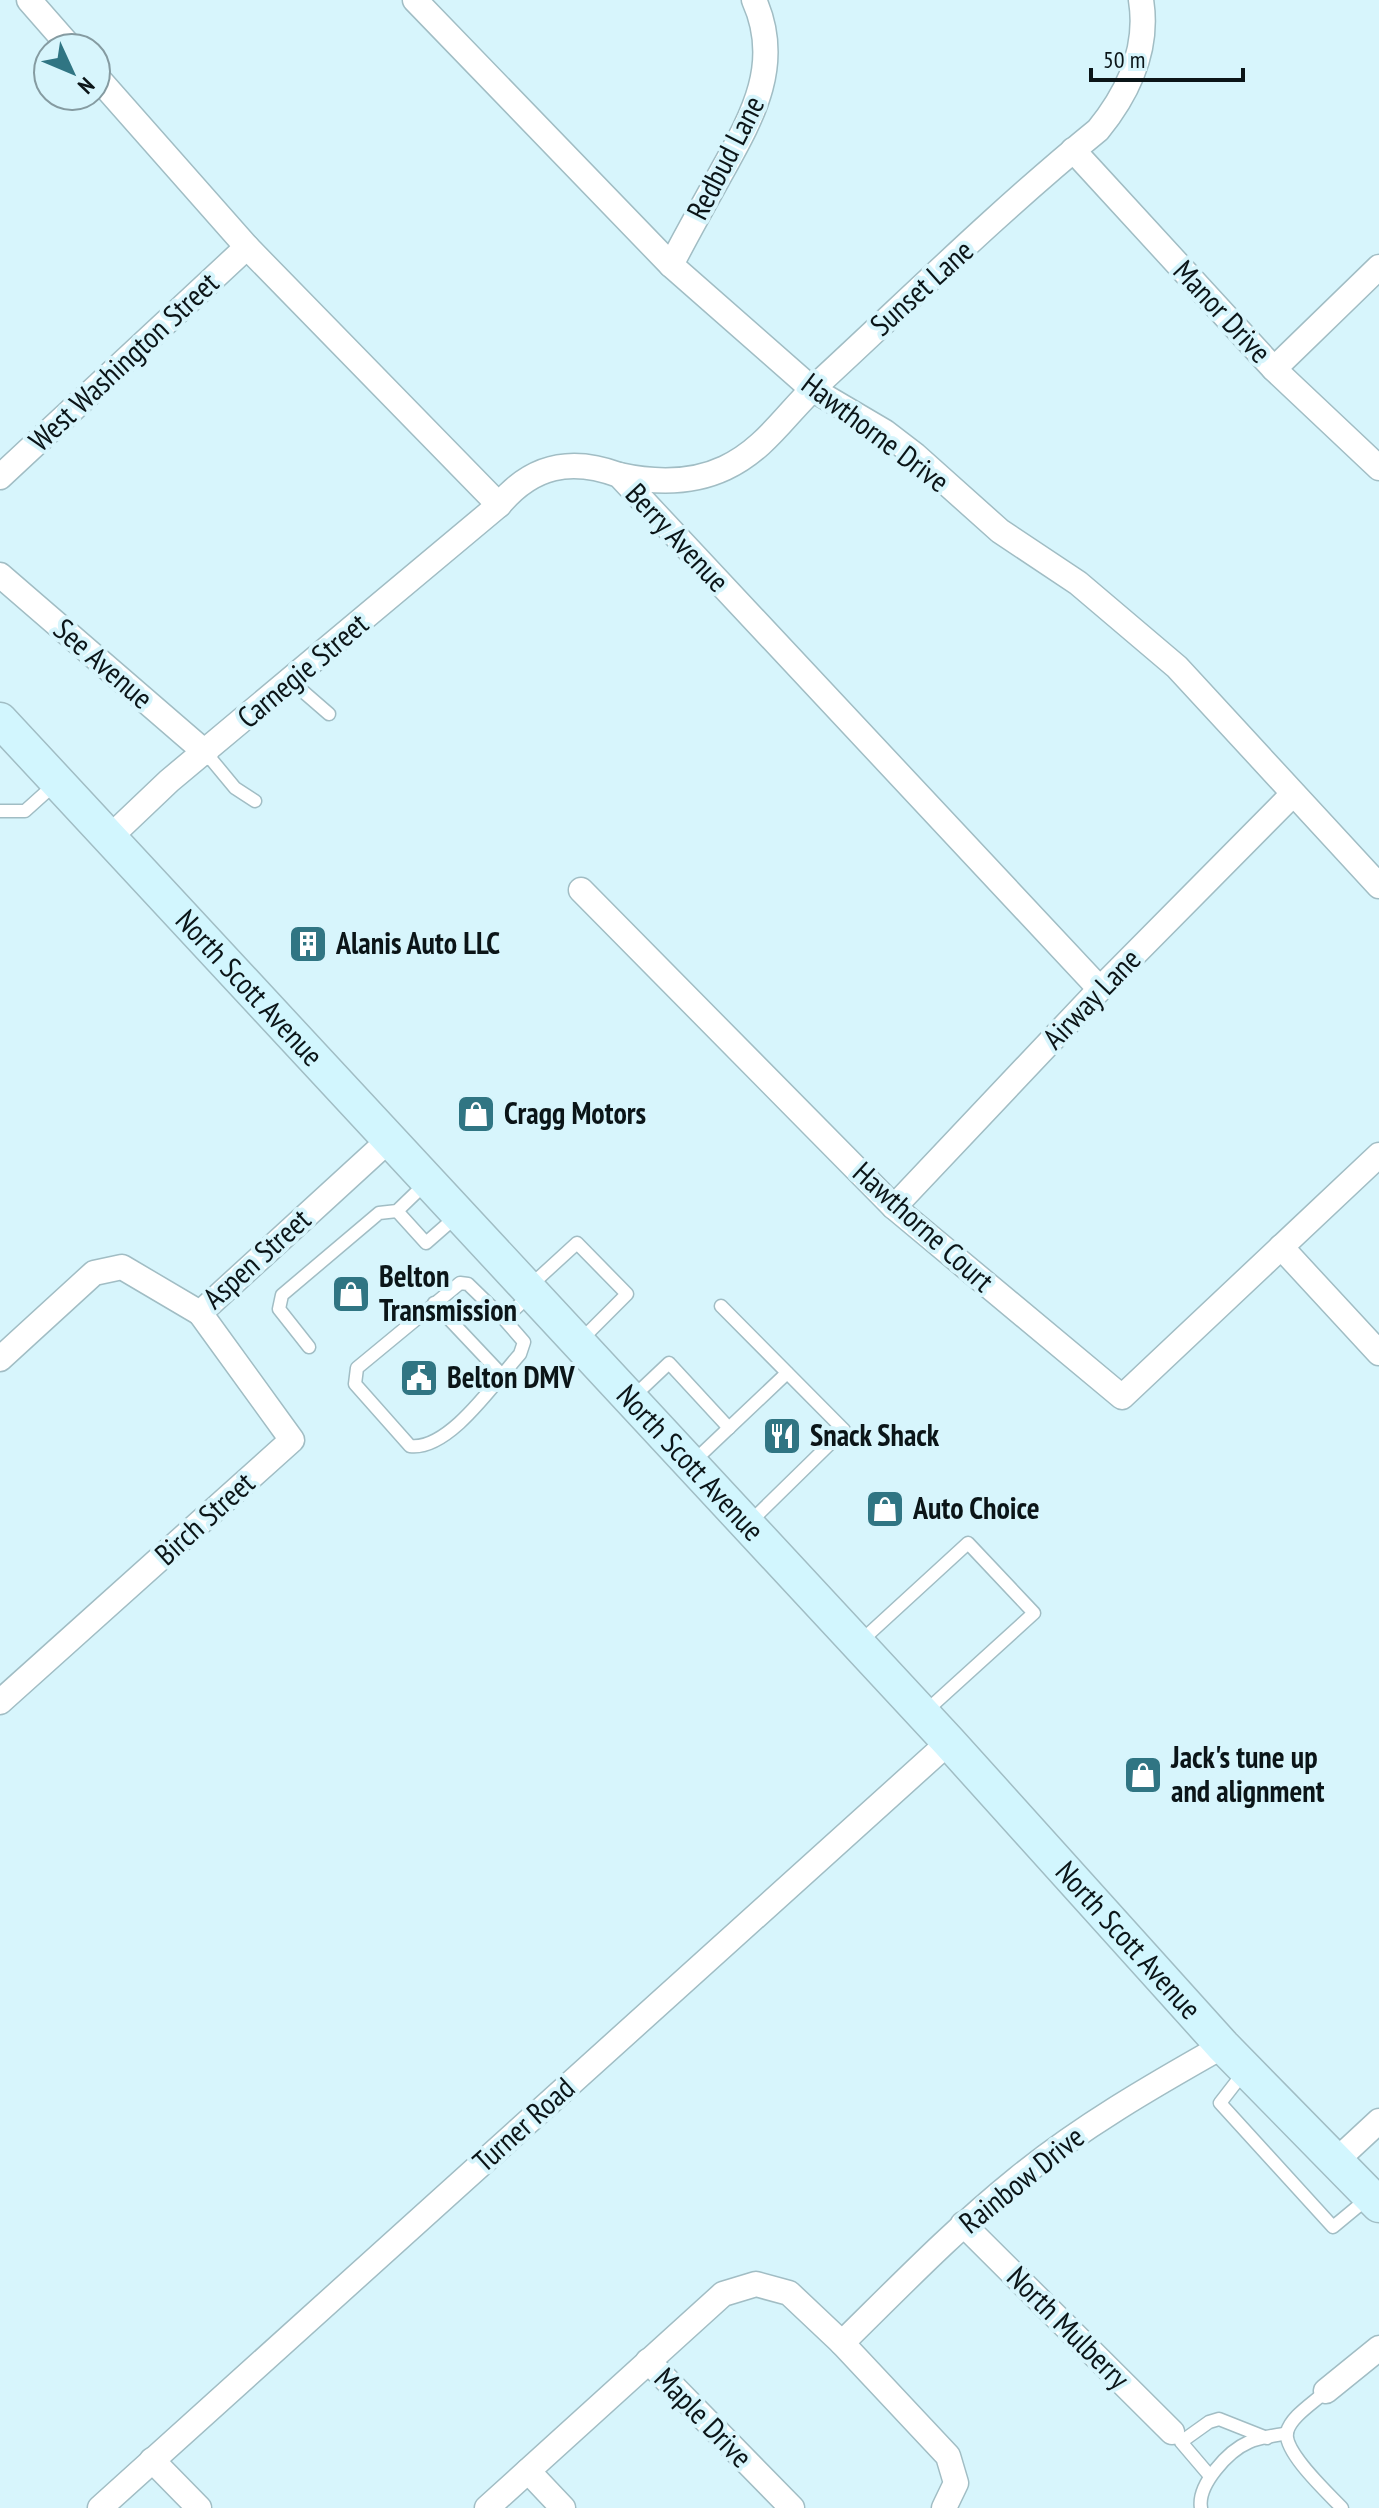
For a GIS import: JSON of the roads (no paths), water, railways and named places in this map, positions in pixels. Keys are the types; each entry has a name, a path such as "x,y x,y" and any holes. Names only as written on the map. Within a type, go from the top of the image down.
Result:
{"main road":[{"name":"North Scott Avenue","path":"3,730 57,783 390,1139 949,1742 1235,2057 1375,2200"}],"street":[{"path":"29,0 57,32"},
{"name":"Hawthorne Drive","path":"415,0 671,265 812,389 885,432 1000,531 1045,558 1129,623 1237,729 1292,795 1379,886"},
{"name":"Redbud Lane","path":"671,265 756,109 767,56 764,30 754,0"},
{"name":"Sunset Lane","path":"619,475 670,482 723,469 767,440 812,389 1098,130 1130,83 1142,32 1141,0"},
{"path":"112,94 247,247 499,505"},
{"name":"Manor Drive","path":"1073,150 1274,369 1379,468"},
{"name":"West Washington Street","path":"0,477 247,247"},
{"path":"1274,369 1379,267"},
{"name":"Berry Avenue","path":"499,505 513,488 551,467 593,465 619,475 1100,989"},
{"name":"Carnegie Street","path":"108,839 169,781 499,505"},
{"name":"See Avenue","path":"0,575 206,753"},
{"name":"Airway Lane","path":"894,1207 1100,989 1292,795"},
{"name":"Hawthorne Court","path":"581,890 894,1207 1122,1397 1281,1247"},
{"name":"Aspen Street","path":"0,1359 94,1273 122,1267 200,1313 390,1139"},
{"path":"1379,1155 1281,1247 1379,1353"},
{"name":"Birch Street","path":"0,1702 292,1440 200,1313"},
{"name":"Turner Road","path":"100,2508 949,1742"},
{"name":"Rainbow Drive","path":"842,2343 963,2224 1090,2125 1235,2057"},
{"path":"1338,2159 1379,2121"},
{"name":"North Mulberry","path":"963,2224 1172,2432"},
{"path":"487,2508 723,2294 756,2284 789,2293 842,2343 948,2456 956,2483 944,2508"},
{"path":"1326,2391 1379,2348"},
{"name":"Maple Drive","path":"648,2361 792,2508"},
{"path":"152,2460 199,2508"},
{"path":"528,2471 563,2508"}],"lane":[{"path":"291,681 329,714"},
{"path":"206,753 235,788 255,801"},
{"path":"0,811 25,811 57,783"},
{"path":"309,1347 279,1309 282,1295 379,1213 397,1211 428,1181"},
{"path":"397,1211 426,1243 459,1214"},
{"path":"504,1319 577,1243 627,1294 578,1342"},
{"path":"460,1283 468,1284 504,1319 524,1342 520,1354 443,1440 424,1448 410,1446 368,1403 355,1384 357,1368 460,1283"},
{"path":"434,1303 502,1375"},
{"path":"721,1306 844,1430 747,1525"},
{"path":"631,1399 669,1363 729,1428"},
{"path":"691,1464 787,1373"},
{"path":"858,1644 968,1543 1034,1613 923,1714"},
{"path":"1235,2057 1220,2103 1333,2227 1375,2200"},
{"path":"1326,2391 1293,2421 1287,2433 1297,2459 1342,2508"},
{"path":"1210,2476 1181,2442 1199,2429 1219,2419 1267,2438"},
{"path":"1201,2508 1199,2500 1210,2476 1246,2443 1287,2433"}],"place":[{"name":"Alanis Auto LLC","path":"308,944"},
{"name":"Cragg Motors","path":"476,1114"},
{"name":"Belton Transmission","path":"351,1294"},
{"name":"Belton DMV","path":"419,1378"},
{"name":"Snack Shack","path":"782,1436"},
{"name":"Auto Choice","path":"885,1509"},
{"name":"Jack's tune up and alignment","path":"1143,1775"}]}
